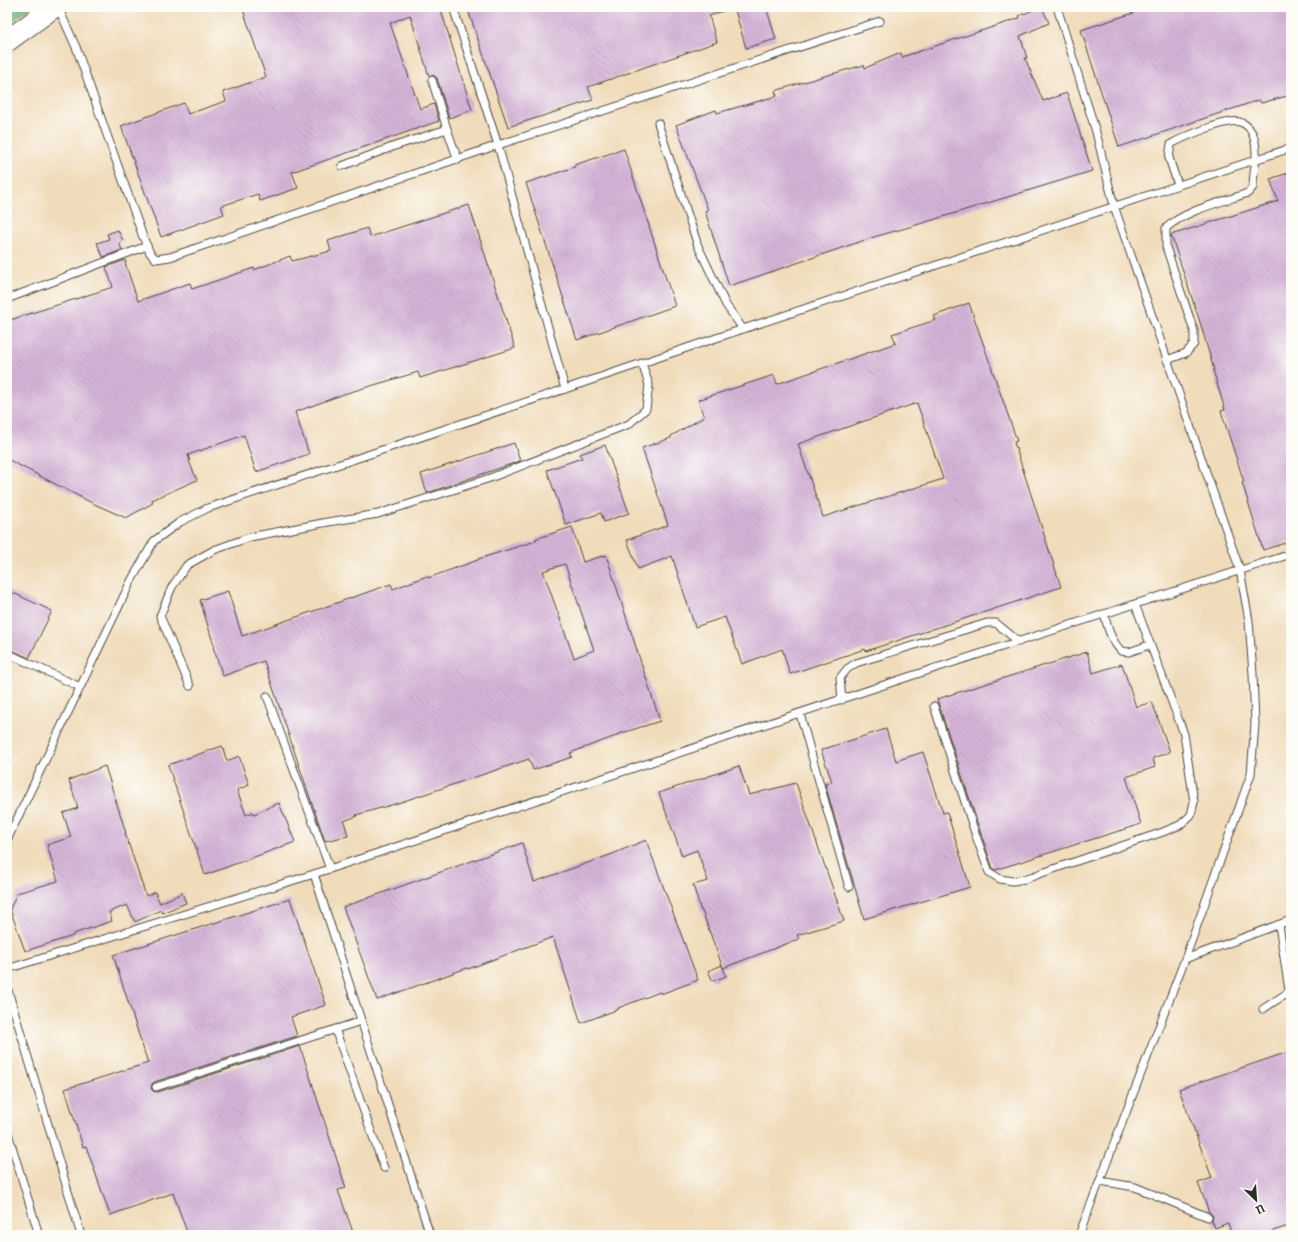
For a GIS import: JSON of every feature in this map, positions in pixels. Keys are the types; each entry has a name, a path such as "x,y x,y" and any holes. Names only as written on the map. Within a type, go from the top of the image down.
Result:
{"main road":[{"path":"7,41 54,7"}],"lane":[{"path":"57,7 76,47 147,246 150,253 156,258 170,257 458,160 498,145 880,22"},
{"path":"453,7 498,145 565,389"},
{"path":"1057,7 1096,132 1114,206 1240,570 1249,621 1255,724 1251,774 1185,959 1079,1235"},
{"path":"432,80 458,160"},
{"path":"1167,360 1186,353 1194,344 1194,331 1166,247 1166,228 1174,220 1248,193 1253,187 1256,160 1254,138 1250,129 1241,122 1230,122 1185,136 1171,144 1169,158 1178,185"},
{"path":"658,123 698,246 726,305 743,329"},
{"path":"342,166 395,146 447,129"},
{"path":"7,840 131,580 154,541 180,522 208,508 1291,148"},
{"path":"7,299 147,246"},
{"path":"190,686 160,616 172,587 187,565 214,550 250,537 378,514 483,481 629,424 646,409 649,385 642,363"},
{"path":"7,968 330,869 1104,614 1291,554"},
{"path":"934,706 989,872 1000,879 1013,881 1025,879 1180,825 1190,815 1194,802 1184,734 1135,604"},
{"path":"1104,614 1114,643 1121,651 1129,652 1149,644"},
{"path":"842,700 840,678 847,669 856,663 987,623 996,623 1019,642"},
{"path":"7,653 80,687"},
{"path":"267,696 330,869"},
{"path":"800,714 850,887"},
{"path":"314,874 430,1235"},
{"path":"1185,959 1291,920"},
{"path":"1263,1009 1286,994 1289,990 1279,925"},
{"path":"7,986 81,1235"},
{"path":"156,1087 361,1021"},
{"path":"335,1029 384,1168"},
{"path":"7,1130 39,1235"},
{"path":"1100,1181 1135,1187 1208,1218"}],"green space":[{"path":"7,7 31,7 7,26"}],"building":[{"path":"242,7 440,7 472,110 449,118 437,78 433,75 429,76 410,15 390,23 420,109 434,104 439,121 292,172 298,188 260,201 258,194 221,206 224,214 161,237 121,126 184,103 188,114 226,101 223,92 266,77"},
{"path":"467,7 729,7 729,9 709,16 717,42 588,87 593,100 508,127"},
{"path":"734,7 766,7 776,39 746,48"},
{"path":"1042,7 1049,23 1020,36 1027,58 1025,58 1043,101 1067,93 1092,171 874,237 729,286 705,211 708,210 676,125 716,110 717,113 777,96 775,91 821,77 864,65 865,68 901,53 902,57 1020,18 1019,16"},
{"path":"1152,7 1291,7 1291,95 1261,103 1259,100 1119,147 1081,30"},
{"path":"624,149 675,306 577,340 526,183 575,167 574,165"},
{"path":"1291,172 1291,541 1263,550 1242,482 1244,482 1221,411 1225,410 1200,322 1171,235 1278,201 1270,179"},
{"path":"469,205 515,348 420,378 418,372 347,393 295,412 309,454 256,472 244,435 188,455 197,480 152,500 153,503 126,518 92,503 7,459 7,406 10,406 7,396 7,321 113,287 106,267 125,260 138,301 190,283 192,289 254,268 254,270 290,256 292,261 331,251 328,241 367,228 370,237"},
{"path":"118,230 123,241 119,243 122,250 103,257 97,243 109,239 107,234"},
{"path":"969,303 1017,441 1014,442 1061,587 866,651 865,649 790,674 782,649 742,664 725,617 695,627 672,556 638,569 627,540 668,525 642,448 671,438 671,436 704,417 698,400 774,375 777,384 896,343 892,334 936,320 934,316","holes":["917,403 943,479 823,517 798,444"]},
{"path":"514,443 520,461 427,493 421,474"},
{"path":"605,445 629,513 604,522 601,513 566,525 547,470 582,458 580,454"},
{"path":"572,527 583,562 606,555 660,721 616,735 570,753 572,757 533,770 529,759 398,803 356,815 357,816 344,821 348,836 325,841 264,661 223,676 200,600 228,591 242,636 391,584 393,589 427,576 428,578 478,559 536,541 535,539","holes":["565,564 594,650 574,658 543,571"]},
{"path":"7,590 52,611 29,658 7,648"},
{"path":"1087,652 1093,673 1122,664 1136,707 1152,702 1170,752 1153,758 1155,767 1126,777 1141,824 995,870 993,869 981,834 937,699"},
{"path":"886,729 896,761 923,752 943,813 947,812 970,887 864,919 825,784 832,782 821,750"},
{"path":"222,746 227,761 239,756 249,785 237,790 246,815 253,812 254,814 279,803 295,842 205,875 168,765"},
{"path":"105,766 146,896 155,892 160,903 182,893 186,903 162,913 161,910 135,922 127,905 109,912 112,921 73,934 73,936 25,951 10,909 17,893 58,881 47,845 71,837 63,813 78,808 69,780"},
{"path":"739,766 749,795 796,783 844,921 797,935 799,939 723,968 701,911 693,885 708,881 697,850 682,856 659,793"},
{"path":"646,840 698,980 661,994 660,992 581,1023 553,937 468,969 467,968 377,1000 343,907 522,843 534,882 610,855"},
{"path":"290,899 326,1005 291,1017 297,1036 154,1082 151,1088 153,1091 158,1092 300,1046 346,1188 338,1190 354,1235 188,1235 173,1193 110,1215 86,1146 83,1147 65,1089 148,1063 113,955"},
{"path":"722,965 726,976 713,981 708,971"},
{"path":"1291,1051 1291,1225 1261,1235 1232,1235 1228,1223 1215,1228 1212,1220 1213,1216 1209,1212 1198,1183 1212,1178 1179,1089"}]}
